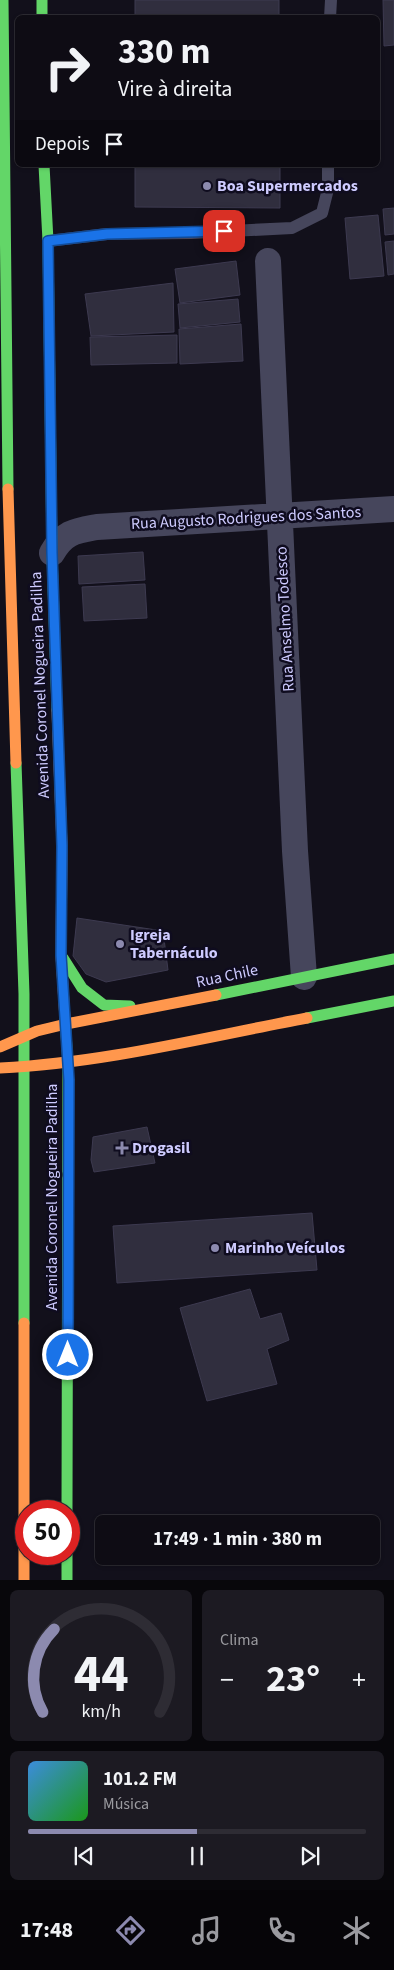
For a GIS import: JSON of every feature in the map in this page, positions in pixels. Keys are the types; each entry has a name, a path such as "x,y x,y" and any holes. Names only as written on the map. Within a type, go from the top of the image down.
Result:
{"main road":[{"name":"Avenida Coronel Nogueira Padilha","path":"3,0 4,524 25,1035 24,1580"},
{"path":"42,0 42,15"},
{"name":"Avenida Coronel Nogueira Padilha","path":"44,167 48,241 52,553 62,846 61,955 68,1063 67,1500"},
{"path":"61,955 82,988 104,1005 158,1007"},
{"name":"Rua Chile","path":"66,1024 394,959"},
{"path":"68,1063 394,1001"},
{"path":"0,1047 25,1035 66,1024"},
{"name":"Avenida Coronel Nogueira Padilha","path":"25,1067 68,1063"},
{"path":"0,1068 25,1067"},
{"path":"67,1565 67,1580"}],"street":[{"name":"Rua Anselmo Todesco","path":"268,261 295,851 304,977"},
{"name":"Rua Augusto Rodrigues dos Santos","path":"51,495 58,509 67,519 80,525 98,527"},
{"name":"Rua Augusto Rodrigues dos Santos","path":"52,553 59,540 70,533 98,527 394,509"}],"lane":[{"path":"330,15 331,0"},
{"path":"48,241 107,234 191,233 292,228 322,213 328,189 328,167"}],"building":[{"path":"135,0 279,0 279,15 135,15"},
{"path":"383,0 394,0 394,45 384,46"},
{"name":"Boa Supermercados","path":"135,167 280,167 280,208 135,207"},
{"path":"394,208 394,234 385,235 383,209"},
{"path":"378,215 384,276 350,279 345,218"},
{"path":"394,241 394,274 388,275 385,242"},
{"path":"236,261 240,295 180,303 175,269"},
{"path":"173,283 174,332 91,336 85,294"},
{"path":"238,299 240,322 180,328 178,304"},
{"path":"241,324 243,361 180,364 179,329"},
{"path":"177,335 177,363 91,365 90,337"},
{"path":"143,552 145,580 79,584 78,556"},
{"path":"145,584 147,618 84,621 82,587"},
{"name":"Igreja Tabernáculo","path":"77,918 163,931 168,970 106,982 86,974 73,956"},
{"name":"Drogasil","path":"147,1127 155,1163 94,1172 91,1160 93,1137"},
{"name":"Marinho Veículos","path":"312,1213 317,1270 117,1283 113,1226"},
{"path":"250,1289 260,1319 281,1313 289,1340 267,1349 277,1384 207,1401 180,1308"}],"traffic: fast":[{"path":"3,0 8,489"},
{"path":"42,0 42,15"},
{"path":"44,167 48,241 52,553 57,710"},
{"path":"16,763 24,994 24,1323"},
{"path":"63,958 82,988 104,1005 130,1006"},
{"path":"216,995 394,959"},
{"path":"307,1018 394,1001"},
{"path":"65,1019 68,1063 67,1500"},
{"path":"67,1565 67,1580"}],"traffic: slow":[{"path":"8,489 16,763"},
{"path":"57,710 62,846 61,955 65,1019"},
{"path":"0,1047 37,1031 66,1024 216,995"},
{"path":"0,1068 78,1061 116,1055 307,1018"},
{"path":"24,1323 24,1580"}],"place":[{"name":"Boa Supermercados","path":"207,186"},
{"name":"Igreja Tabernáculo","path":"120,944"},
{"name":"Drogasil","path":"122,1148"},
{"name":"Marinho Veículos","path":"215,1248"}],"route":[{"path":"68,1355 69,1080 61,955 62,846 52,553 48,241 107,234 224,231"}]}
